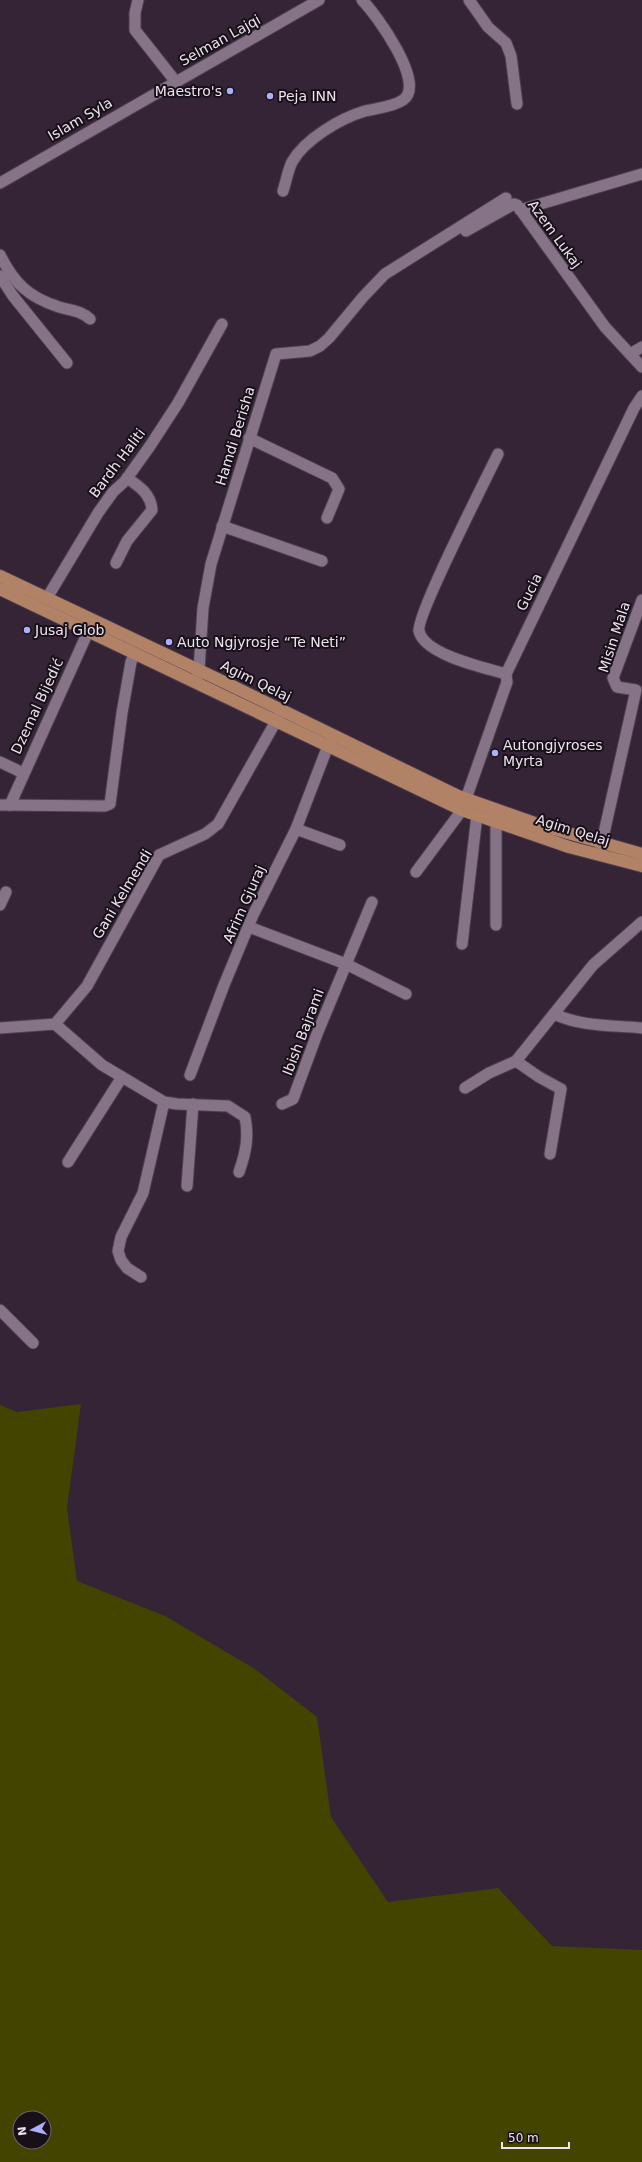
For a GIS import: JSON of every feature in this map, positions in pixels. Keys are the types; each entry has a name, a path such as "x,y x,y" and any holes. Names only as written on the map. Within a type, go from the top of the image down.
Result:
{"main road":[{"name":"Agim Qelaj","path":"1,585 47,598 282,710 330,740 464,804 498,816 569,847 601,848 627,856 642,866"},
{"name":"Agim Qelaj","path":"1,585 89,632 277,722 330,740"},
{"name":"Agim Qelaj","path":"464,804 477,815 498,816"},
{"name":"Agim Qelaj","path":"627,856 642,854"}],"street":[{"path":"138,0 135,13 136,30 176,82"},
{"name":"Selman Lajqi","path":"176,82 319,0"},
{"path":"283,191 292,163 300,151 319,134 336,122 362,112 404,100 409,93 409,82 404,63 381,24 362,0"},
{"path":"469,0 488,27 506,43 511,56 517,104"},
{"name":"Islam Syla","path":"0,183 176,82"},
{"path":"520,210 642,174"},
{"name":"Azem Lukaj","path":"276,354 310,351 320,346 329,338 363,297 385,274 506,198"},
{"name":"Azem Lukaj","path":"417,260 514,204 520,210 605,327 642,367"},
{"path":"0,255 10,274 21,287 45,301 59,307 83,313 90,319"},
{"path":"0,276 13,296 67,363"},
{"name":"Bardh Haliti","path":"47,598 98,513 113,492 127,478 178,403 222,324"},
{"path":"630,354 642,347"},
{"name":"Hamdi Berisha","path":"196,682 199,670 205,596 222,526 276,354"},
{"name":"Gucia","path":"464,804 507,682 506,674 634,408 642,396"},
{"path":"250,438 332,478 338,488 327,518"},
{"path":"498,454 443,568 420,621 419,631 426,642 447,655 477,666 506,674"},
{"path":"116,563 127,541 152,510 152,502 147,494 127,478"},
{"path":"222,526 322,561"},
{"name":"Misin Mala","path":"601,848 639,691 617,687 613,678 642,600"},
{"name":"Dzemal Bijedić","path":"5,805 23,773 89,632 93,620"},
{"path":"5,805 105,806 110,804 122,713 131,662 135,653"},
{"name":"Gani Kelmendi","path":"55,1024 86,986 160,855 205,834 218,824 277,722 282,710"},
{"name":"Afrim Gjuraj","path":"190,1075 224,985 249,927 296,829 330,740"},
{"path":"0,762 23,773"},
{"path":"416,872 464,804"},
{"path":"462,944 477,815"},
{"path":"496,925 498,816"},
{"path":"296,829 340,845"},
{"path":"0,905 6,892"},
{"name":"Ibish Bajrami","path":"282,1104 293,1099 317,1034 372,902"},
{"path":"464,1088 489,1073 516,1061 593,964 642,922"},
{"path":"249,927 346,964 406,994"},
{"path":"554,1014 570,1021 588,1024 642,1028"},
{"path":"0,1028 55,1024 102,1065 164,1102 228,1106 245,1117 248,1134 246,1153 239,1172"},
{"path":"516,1061 539,1077 561,1089 550,1154"},
{"path":"68,1162 122,1077"},
{"path":"141,1276 127,1268 121,1260 118,1251 121,1237 143,1193 164,1102"},
{"path":"187,1186 193,1104"},
{"path":"0,1310 33,1343"}],"shaded area":[{"path":"81,1404 67,1508 77,1581 165,1616 255,1669 317,1717 331,1817 388,1902 498,1888 552,1946 642,1950 642,2162 0,2162 0,1405 17,1412"}],"place":[{"name":"Maestro's","path":"230,91"},
{"name":"Peja INN","path":"270,96"},
{"name":"Jusaj Glob","path":"27,630"},
{"name":"Auto Ngjyrosje “Te Neti”","path":"169,642"},
{"name":"Autongjyroses Myrta","path":"495,753"}]}
